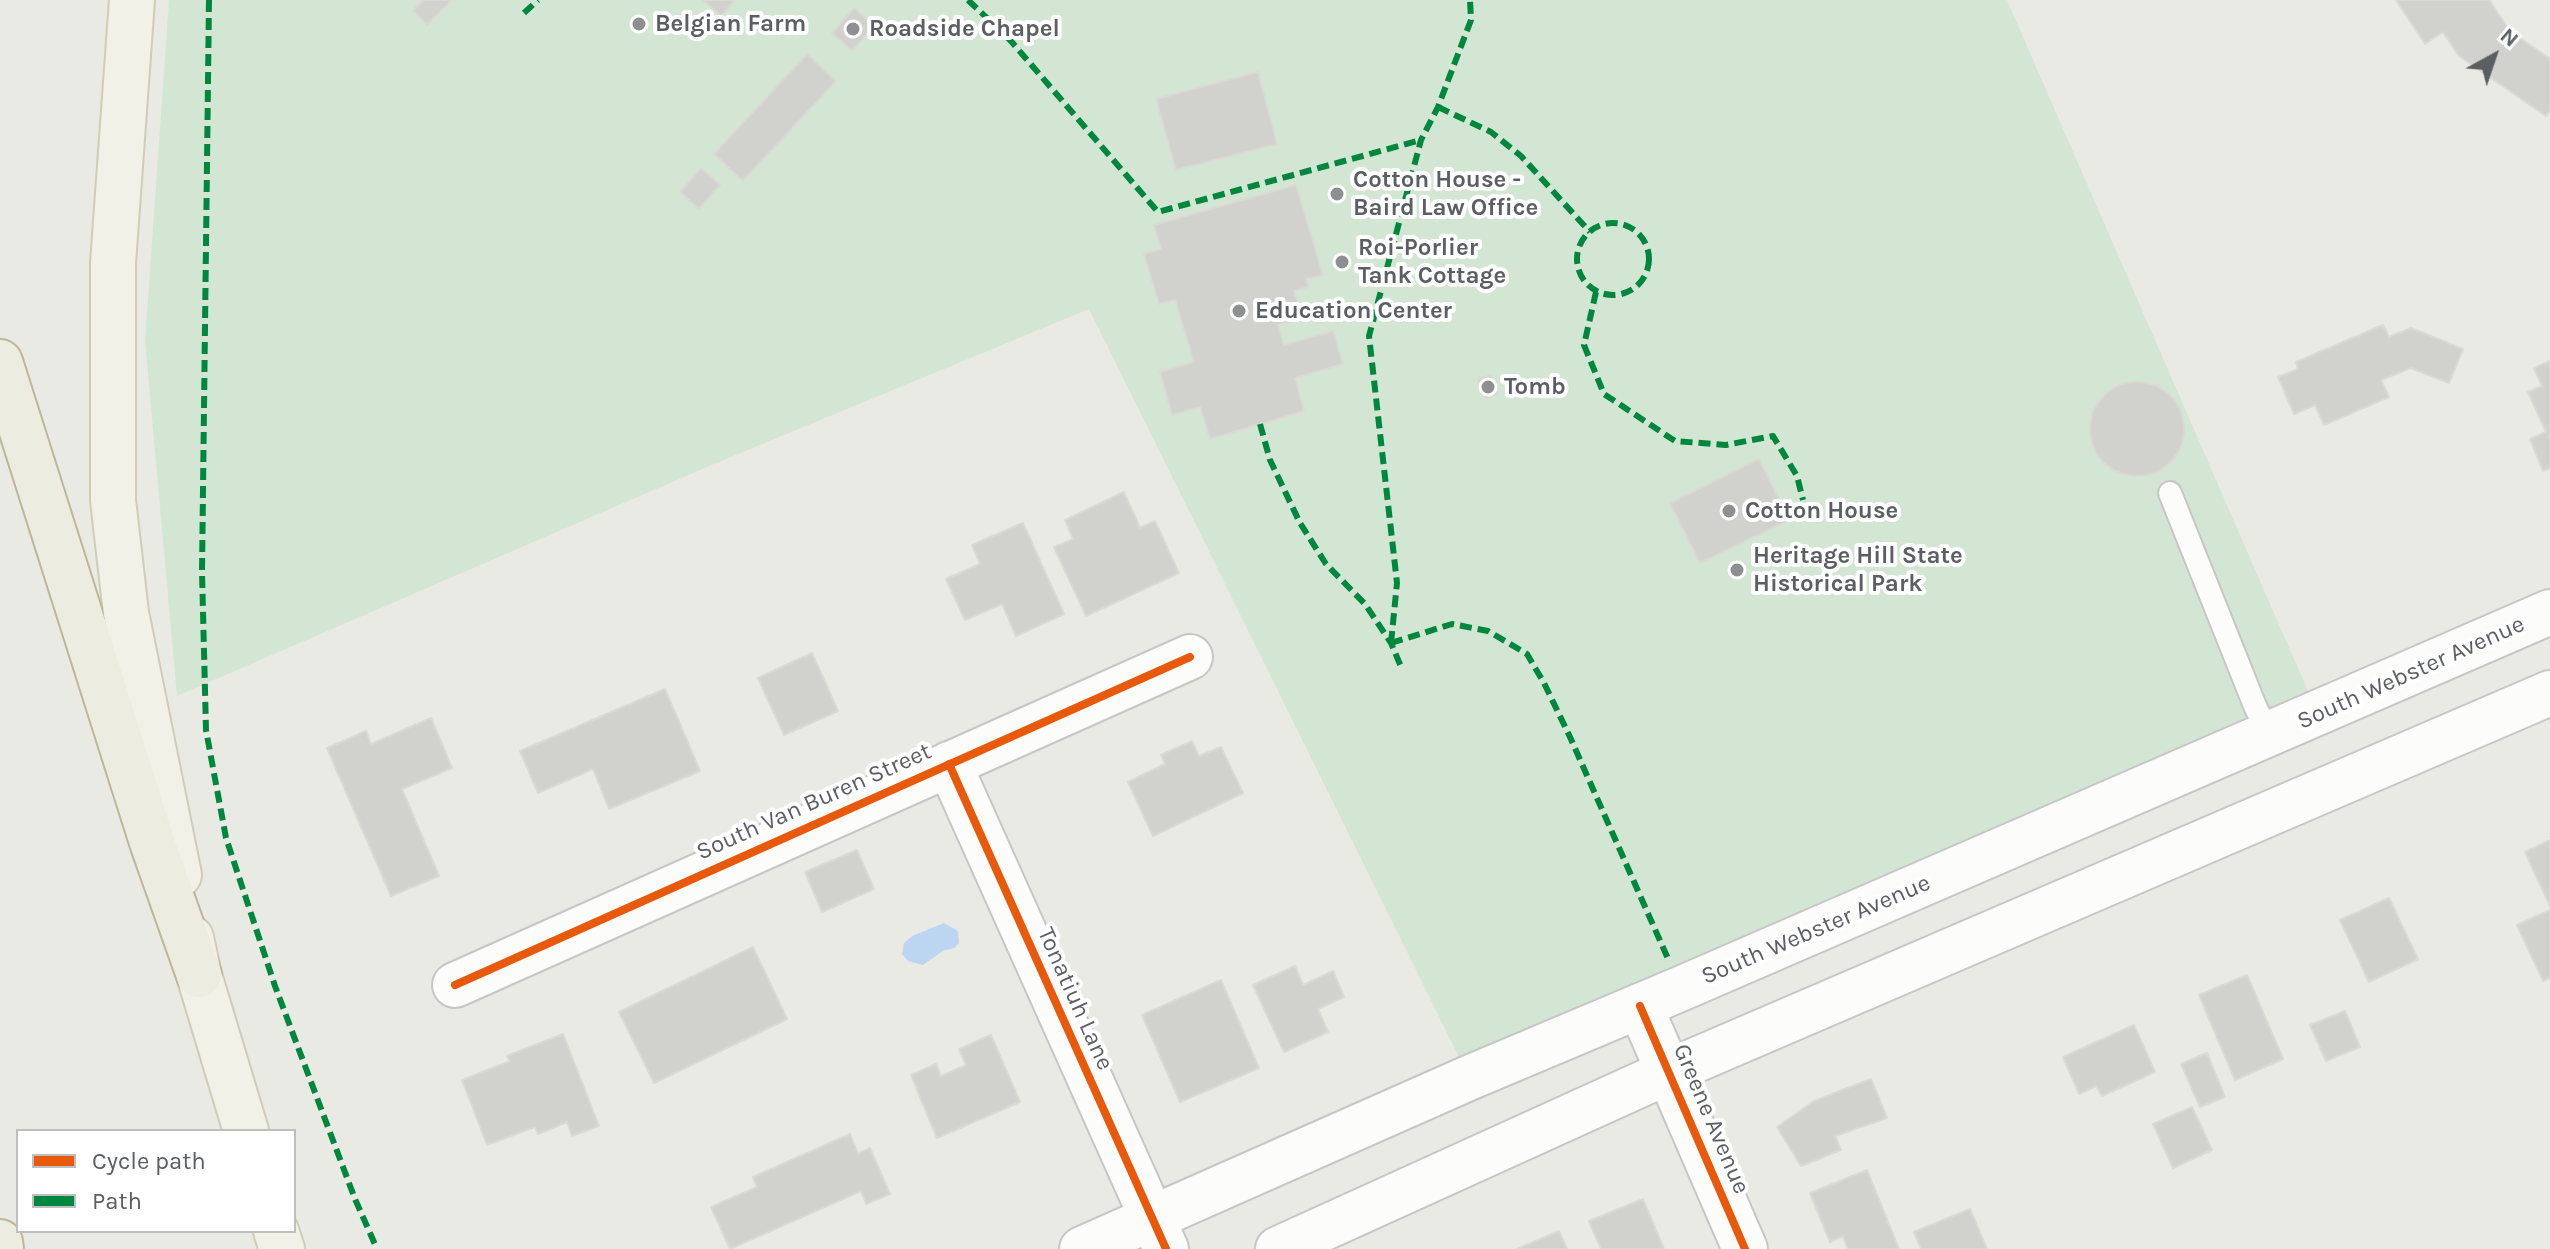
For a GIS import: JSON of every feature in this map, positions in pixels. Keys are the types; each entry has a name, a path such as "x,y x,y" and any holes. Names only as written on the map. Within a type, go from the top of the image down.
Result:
{"highway":[{"path":"0,362 153,845 199,975"},
{"path":"0,1242 1,1249"}],"main road":[{"path":"132,0 113,263 113,500 126,613 199,975 245,1129"},
{"name":"South Webster Avenue","path":"1082,1249 1158,1234 1471,1077 2550,612"},
{"name":"South Van Buren Street","path":"455,985 1190,657"},
{"path":"1278,1249 1668,1072 2550,693"},
{"name":"Tonatiuh Lane","path":"949,764 1158,1234"},
{"name":"Greene Avenue","path":"1640,1006 1745,1249"}],"lane":[{"path":"2170,493 2269,735"}],"green space":[{"name":"Heritage Hill State Historical Park","path":"169,0 2007,0 2318,714 1461,1061 1089,309 714,464 177,696 145,341"}],"water":[{"path":"944,923 958,931 959,943 923,965 908,961 902,954 904,943 912,936"}],"building":[{"path":"424,0 451,1 427,25 413,10"},
{"path":"703,0 735,0 721,16"},
{"path":"2396,0 2489,0 2510,31 2550,59 2550,111 2546,116 2459,56 2443,32 2425,44"},
{"name":"Roadside Chapel","path":"854,8 874,26 852,51 832,33"},
{"path":"807,54 836,81 743,181 714,154"},
{"path":"1258,72 1277,144 1176,170 1156,99"},
{"path":"701,168 720,185 699,209 680,192"},
{"name":"Education Center","path":"1296,185 1323,275 1306,279 1308,287 1294,291 1302,318 1278,325 1284,345 1333,331 1343,364 1295,378 1304,411 1210,439 1200,407 1172,415 1160,372 1194,362 1175,300 1159,304 1144,254 1161,249 1154,225"},
{"path":"2383,325 2389,337 2411,328 2463,349 2449,383 2411,368 2381,380 2389,397 2324,425 2315,405 2294,414 2278,377 2298,369 2296,362"},
{"path":"2550,361 2550,468 2543,471 2530,439 2546,432 2528,392 2542,386 2534,368"},
{"name":"Tomb","path":"1491,375 1497,394 1485,398 1478,379"},
{"path":"2137,382 2155,386 2170,396 2180,411 2184,429 2180,447 2170,462 2155,472 2137,476 2119,472 2104,462 2094,447 2090,429 2094,411 2104,396 2119,386"},
{"name":"Cotton House","path":"1759,459 1789,520 1700,563 1670,503"},
{"path":"1124,492 1140,528 1155,521 1179,573 1086,616 1054,547 1073,539 1065,520"},
{"path":"1023,523 1064,614 1016,636 1002,604 965,620 946,579 980,564 972,545"},
{"path":"812,653 838,711 784,735 758,678"},
{"path":"665,689 700,771 609,809 593,769 538,793 520,751"},
{"path":"431,718 452,768 402,789 439,876 391,896 327,748 366,731 371,744"},
{"path":"1192,741 1199,756 1221,747 1243,793 1153,836 1128,782 1165,764 1161,755"},
{"path":"2550,840 2550,906 2525,852"},
{"path":"857,850 874,889 822,912 805,872"},
{"path":"2389,898 2418,959 2369,982 2340,920"},
{"path":"2550,910 2550,978 2543,981 2517,925"},
{"path":"753,947 787,1019 654,1083 619,1012"},
{"path":"1295,966 1303,985 1333,971 1344,997 1318,1009 1328,1032 1284,1052 1253,985"},
{"path":"2247,975 2283,1059 2235,1080 2199,995"},
{"path":"1221,980 1259,1068 1180,1102 1142,1015"},
{"path":"2345,1011 2360,1047 2326,1061 2310,1025"},
{"path":"2134,1025 2155,1072 2102,1096 2096,1086 2079,1094 2063,1057"},
{"path":"563,1034 599,1126 572,1136 567,1122 538,1134 535,1127 487,1145 462,1080 510,1061 507,1056"},
{"path":"991,1035 1020,1102 937,1138 911,1075 936,1064 941,1076 966,1065 959,1049"},
{"path":"2207,1053 2225,1097 2200,1107 2181,1064"},
{"path":"1871,1079 1887,1118 1835,1136 1841,1150 1801,1166 1777,1127 1814,1101"},
{"path":"2192,1107 2212,1150 2173,1168 2153,1124"},
{"path":"850,1134 858,1154 870,1148 890,1194 866,1204 861,1191 730,1249 711,1207 757,1187 753,1177"},
{"path":"1867,1170 1899,1249 1848,1249 1843,1236 1830,1242 1810,1193"},
{"path":"1643,1199 1664,1249 1601,1249 1589,1221"},
{"path":"1970,1209 1987,1249 1921,1249 1914,1232"},
{"path":"1559,1231 1567,1249 1517,1249"}],"marked path":[{"path":"209,0 202,572 206,730 226,838 275,986 355,1199 377,1249"},
{"path":"524,13 538,0"},
{"path":"968,0 1010,40 1158,212 1421,140"},
{"path":"1391,643 1397,583 1369,336 1421,140 1438,107 1471,20 1470,0"},
{"path":"1438,107 1491,132 1521,156 1590,232"},
{"path":"1620,223 1639,233 1647,245 1649,259 1647,273 1639,285 1627,293 1606,295 1587,285 1579,273 1577,252 1587,233 1599,225 1620,223"},
{"path":"1596,292 1584,345 1604,394 1675,441 1726,445 1773,436 1797,476 1803,500"},
{"path":"1260,424 1270,460 1300,523 1326,564 1365,604 1391,643 1402,669"},
{"path":"1391,643 1452,624 1488,631 1527,654 1570,737 1669,961"}],"cycle path":[{"path":"455,985 1190,657"},
{"path":"949,764 1166,1249"},
{"path":"1640,1006 1745,1249"}],"place":[{"name":"Belgian Farm","path":"639,24"},
{"name":"Roadside Chapel","path":"853,29"},
{"name":"Cotton House - Baird Law Office","path":"1337,194"},
{"name":"Roi-Porlier Tank Cottage","path":"1342,262"},
{"name":"Education Center","path":"1239,311"},
{"name":"Tomb","path":"1488,387"},
{"name":"Cotton House","path":"1729,511"},
{"name":"Heritage Hill State Historical Park","path":"1737,570"}]}
